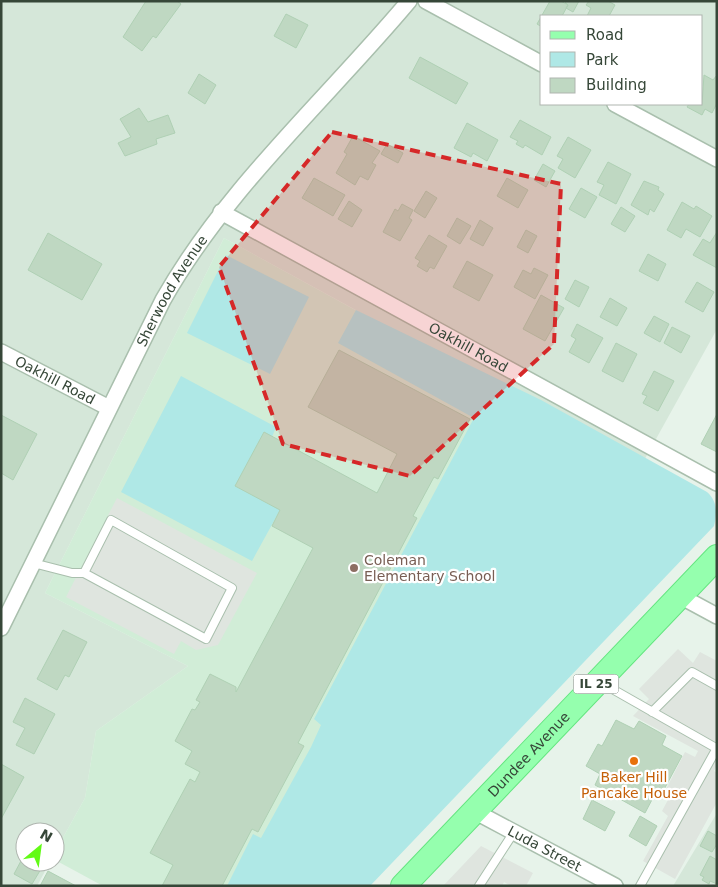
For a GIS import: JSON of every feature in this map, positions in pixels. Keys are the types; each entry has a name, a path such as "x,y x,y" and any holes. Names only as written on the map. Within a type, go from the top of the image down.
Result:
{"main road":[{"name":"Dundee Avenue","path":"403,886 717,557"}],"street":[{"name":"Sherwood Avenue","path":"1,628 109,408 177,276 197,244 221,212 409,1"},
{"path":"426,1 540,63"},
{"path":"617,105 717,159"},
{"name":"Oakhill Road","path":"221,212 717,484"},
{"name":"Oakhill Road","path":"1,352 109,408"},
{"path":"680,596 717,616"},
{"name":"Luda Street","path":"474,811 614,886"}],"lane":[{"path":"33,563 72,573 84,573 206,639 232,588 111,520 84,573"},
{"path":"652,712 692,672 717,686"},
{"path":"598,681 716,748 640,886"},
{"path":"479,886 514,832"}],"highlighted area":[{"path":"332,132 561,184 554,344 410,476 283,444 219,267"}],"shaded area":[{"path":"1,1 717,1 717,329 641,466 224,238 45,593 188,666 96,731 85,798 65,834 65,822 15,822 15,872 45,872 37,886 1,886"},
{"name":"Coleman Elementary School","path":"224,238 711,505 347,886 103,886 65,865 65,834 85,798 96,731 188,666 45,593"},
{"path":"117,498 257,573 218,645 196,650 181,641 174,654 66,597"},
{"path":"678,649 693,663 700,652 717,661 717,765 714,771 717,773 717,802 675,879 643,861 668,816 662,811 668,800 662,797 685,752 695,757 698,751 633,716 649,699 639,689"},
{"path":"717,813 717,886 673,886"},
{"path":"481,846 533,873 526,886 511,886 504,882 502,886 443,886"}],"green space":[{"path":"226,255 309,297 270,374 187,333"},
{"path":"356,310 541,400 707,492 711,496 716,508 714,526 370,886 227,886 253,834 261,838 311,747 321,725 314,719 474,418 338,343"},
{"path":"181,376 276,427 272,437 236,486 280,510 252,561 121,492"}],"building":[{"path":"146,1 177,1 181,4 156,38 153,36 142,51 123,37"},
{"path":"550,1 561,1 568,5 563,15 542,15"},
{"path":"564,1 579,1 573,12 566,8 568,5"},
{"path":"589,1 608,1 615,5 610,15 588,15 591,8 586,5"},
{"path":"286,14 308,25 296,48 274,36"},
{"path":"420,57 468,83 456,104 409,78"},
{"path":"199,74 216,85 205,104 188,93"},
{"path":"704,75 713,80 717,75 717,103 712,113 705,109 702,115 687,107 688,105 703,105"},
{"path":"139,108 148,122 168,115 175,133 156,139 157,144 125,156 118,143 131,137 120,119"},
{"path":"520,120 551,137 542,155 525,145 523,148 516,144 518,141 510,137"},
{"path":"467,123 498,140 487,161 473,153 471,157 454,148"},
{"path":"353,136 380,151 372,163 376,165 368,180 360,176 355,185 336,173 347,154 344,152"},
{"path":"568,137 591,150 575,178 558,168 563,159 557,156"},
{"path":"387,144 403,153 398,163 381,154"},
{"path":"608,162 631,174 616,204 599,195 604,185 597,182"},
{"path":"543,164 555,171 546,187 534,180"},
{"path":"314,178 345,195 333,216 302,198"},
{"path":"507,178 528,190 518,208 497,196"},
{"path":"644,181 659,187 658,190 664,194 654,212 650,209 648,215 631,205"},
{"path":"581,188 597,197 585,218 569,209"},
{"path":"426,191 437,198 425,218 414,211"},
{"path":"349,201 362,210 352,227 338,219"},
{"path":"682,202 694,209 696,206 712,216 700,237 686,229 681,238 667,230"},
{"path":"402,204 413,210 409,218 412,220 400,241 383,232 395,209 398,211"},
{"path":"621,207 635,216 625,232 611,224"},
{"path":"457,218 471,226 460,244 447,236"},
{"path":"480,220 493,228 483,246 470,239"},
{"path":"526,230 537,236 528,253 517,247"},
{"path":"717,232 717,268 693,255 703,239 710,243"},
{"path":"48,233 102,264 82,300 28,270"},
{"path":"429,235 447,246 434,269 430,267 427,272 417,266 420,261 415,258"},
{"path":"648,254 666,264 658,281 639,271"},
{"path":"467,261 493,275 479,301 453,287"},
{"path":"534,268 548,275 535,299 514,287 523,270 531,274"},
{"path":"575,280 589,287 579,307 565,299"},
{"path":"697,282 714,292 703,312 685,302"},
{"path":"541,295 564,308 545,341 523,329"},
{"path":"610,298 627,308 617,326 600,317"},
{"path":"654,316 669,324 660,342 644,333"},
{"path":"577,324 603,338 589,363 569,352 576,339 571,336"},
{"path":"672,327 690,336 681,353 664,343"},
{"path":"616,343 637,354 623,382 602,371"},
{"path":"339,350 470,419 438,479 434,477 413,516 417,518 298,743 304,746 258,832 252,829 222,886 162,886 173,865 150,853 190,779 195,782 200,772 185,764 192,751 175,741 192,709 195,710 200,702 196,700 210,674 236,687 236,692 313,548 272,526 280,510 235,486 264,432 377,493 397,454 308,407"},
{"path":"654,371 674,381 658,411 643,403 647,396 642,394"},
{"path":"717,414 717,452 701,444"},
{"path":"1,415 37,434 13,480 1,473"},
{"path":"63,630 87,642 69,677 65,675 57,690 37,679"},
{"path":"25,698 55,714 34,754 16,745 25,728 13,722"},
{"name":"Baker Hill Pancake House","path":"616,720 634,729 639,721 666,736 662,745 682,756 660,797 655,794 645,813 595,785 600,774 586,766 598,744 602,746"},
{"path":"1,764 24,777 1,819"},
{"path":"592,800 615,812 605,831 583,819"},
{"path":"640,816 657,826 646,846 629,836"},
{"path":"708,831 717,836 717,844 712,852 700,846"},
{"path":"710,856 717,860 717,884 710,881 709,884 702,880 704,877 700,875"},
{"path":"15,872 39,872 32,884 14,874"},
{"path":"47,872 50,872 76,886 40,886"}],"place":[{"name":"Coleman Elementary School","path":"354,568"},
{"name":"Baker Hill Pancake House","path":"634,761"}]}
